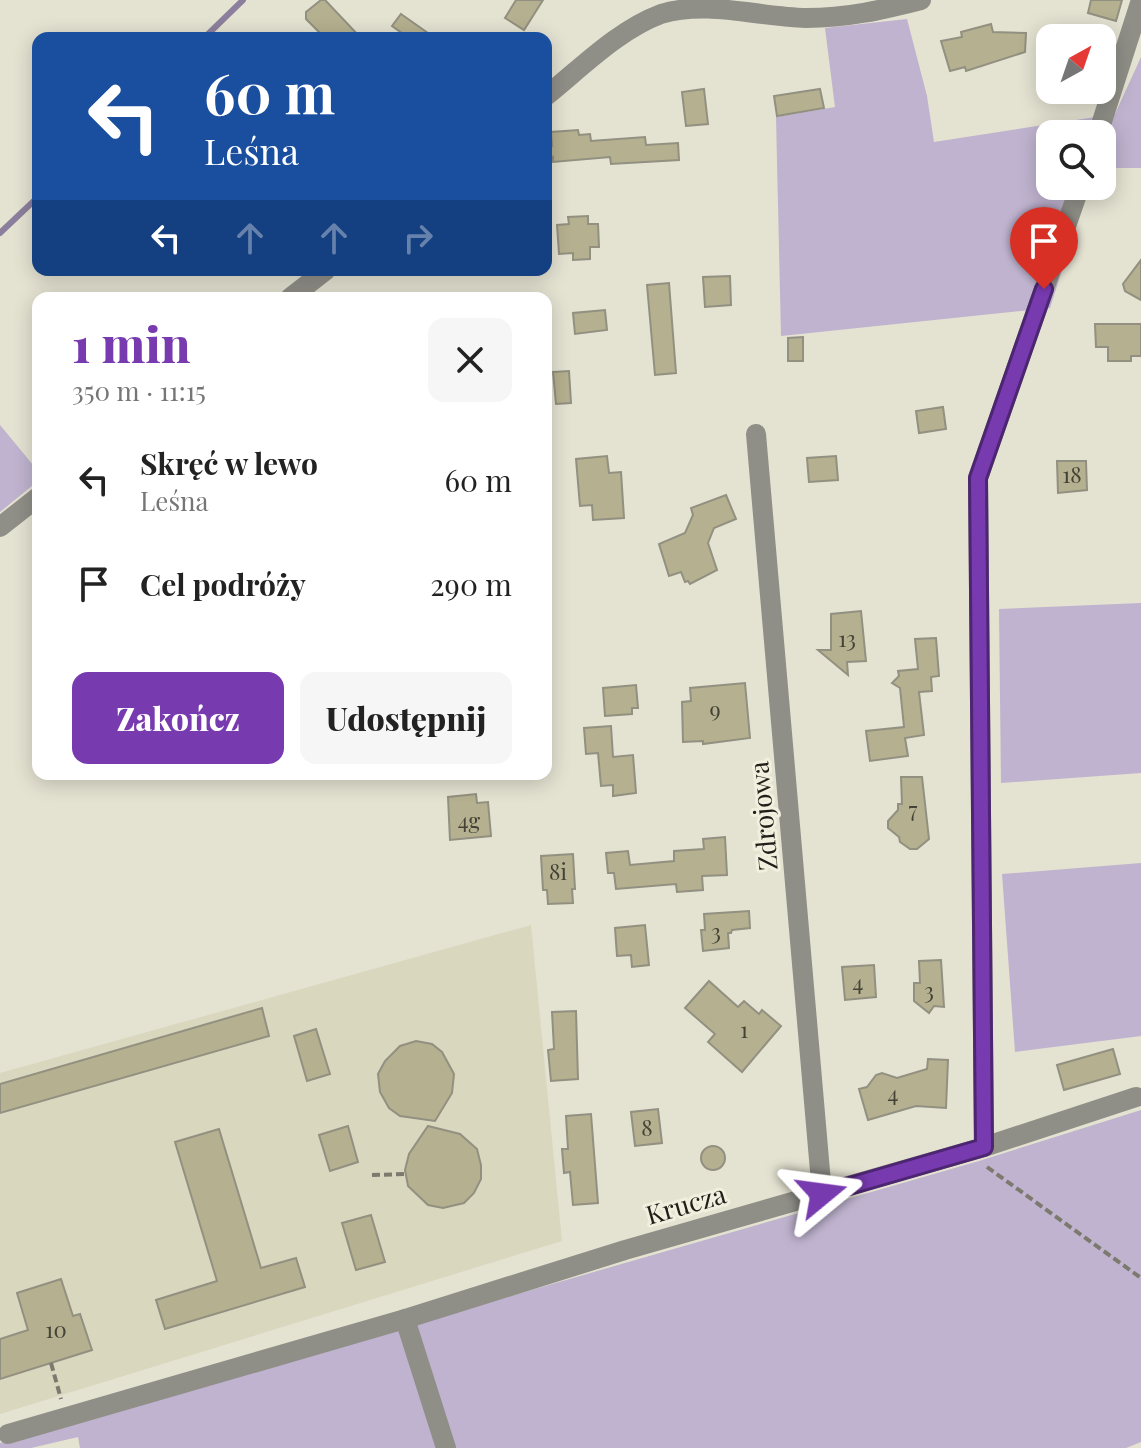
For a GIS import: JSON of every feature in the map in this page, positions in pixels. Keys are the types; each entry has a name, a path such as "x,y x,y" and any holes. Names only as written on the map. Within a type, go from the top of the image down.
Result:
{"street":[{"path":"552,91 622,35 673,11 716,8 803,18 844,17 921,0"},
{"path":"1102,120 1141,0"},
{"path":"981,1154 978,478 1075,200"},
{"path":"298,292 318,276"},
{"name":"Zdrojowa","path":"756,434 822,1194"},
{"path":"0,527 32,502"},
{"name":"Krucza","path":"8,1434 405,1319 638,1246 822,1194 981,1154 1136,1097"},
{"path":"405,1319 446,1448"}],"path":[{"path":"981,1154 1141,1278"},
{"path":"372,1175 406,1174"},
{"path":"51,1363 67,1417"}],"shaded area":[{"path":"907,19 927,96 934,142 1036,126 1036,200 1085,200 1050,308 781,336 776,117 835,107 825,28"},
{"path":"1141,57 1141,168 1116,168 1116,120 1076,120 1115,114"},
{"path":"0,425 32,464 32,486 0,512"},
{"path":"1141,603 1141,773 1001,783 999,609"},
{"path":"1141,863 1141,1036 1015,1052 1002,874"},
{"path":"531,925 562,1241 0,1414 0,1073"},
{"path":"1141,1110 1141,1442 1126,1448 80,1448 78,1437 31,1448 0,1448 0,1443 979,1161"}],"building":[{"path":"325,0 355,32 319,32 306,19 306,12"},
{"path":"516,0 543,0 524,30 505,18"},
{"path":"1091,0 1122,0 1116,21 1088,13"},
{"path":"401,14 426,32 400,32 392,26"},
{"path":"991,24 993,32 1026,33 1025,52 966,71 965,67 950,71 941,41 962,37 961,32"},
{"path":"704,89 708,124 686,126 682,92"},
{"path":"820,89 824,108 777,116 774,96"},
{"path":"578,130 579,135 590,134 591,141 645,137 646,145 678,143 679,160 611,164 610,157 553,162 552,132"},
{"path":"588,216 588,224 598,224 599,247 590,247 590,259 573,260 573,253 559,254 557,225 569,224 568,217"},
{"path":"1141,260 1141,300 1125,291 1123,284"},
{"path":"730,276 731,305 705,307 703,277"},
{"path":"669,283 676,373 655,375 647,285"},
{"path":"605,310 607,330 575,334 573,313"},
{"path":"1095,324 1141,324 1141,356 1131,356 1131,361 1108,361 1108,347 1096,347"},
{"path":"803,337 803,361 788,361 788,338"},
{"path":"569,371 571,403 556,404 553,372"},
{"path":"943,407 946,429 919,433 916,411"},
{"path":"607,456 609,473 621,472 624,518 593,520 592,505 580,506 576,459"},
{"path":"836,456 838,480 809,482 807,458"},
{"path":"1057,461 1086,461 1087,490 1058,493"},
{"path":"726,495 736,519 714,528 708,543 717,570 690,584 685,582 681,572 669,576 659,544 685,533 693,515 691,508"},
{"path":"861,611 866,661 847,662 848,675 818,650 831,650 831,614"},
{"path":"936,638 939,676 931,677 932,691 919,692 924,735 905,738 908,756 870,761 866,731 904,727 900,688 892,683 899,676 898,671 918,669 915,639"},
{"path":"745,683 750,738 703,744 703,741 683,742 682,702 691,701 690,688"},
{"path":"636,685 638,708 632,708 632,714 605,716 603,688"},
{"path":"611,726 613,757 633,755 636,793 613,796 613,785 601,786 598,753 586,754 584,728"},
{"path":"901,777 922,777 929,839 917,849 910,849 900,842 899,837 888,828 888,821 898,810 898,804 902,804"},
{"path":"476,794 477,803 488,802 491,836 450,840 448,797"},
{"path":"725,837 727,875 702,876 703,890 677,892 676,884 616,889 614,873 608,873 606,853 628,851 630,865 674,861 674,851 704,849 703,839"},
{"path":"573,854 573,903 548,904 547,890 543,890 541,856"},
{"path":"749,911 750,928 728,933 729,948 703,951 701,930 705,930 704,914"},
{"path":"645,925 649,965 632,967 631,955 617,956 615,928"},
{"path":"941,960 944,1007 934,1006 929,1013 914,1001 914,983 920,983 919,961"},
{"path":"874,965 876,997 845,1000 842,967"},
{"path":"709,981 738,1007 744,1001 759,1014 762,1010 781,1026 742,1072 708,1042 715,1034 685,1008"},
{"path":"262,1008 269,1036 0,1113 0,1084"},
{"path":"576,1011 578,1079 551,1081 548,1050 554,1049 552,1012"},
{"path":"316,1029 330,1074 307,1081 294,1036"},
{"path":"416,1041 432,1044 442,1052 454,1074 452,1093 435,1121 400,1116 389,1108 380,1092 378,1074 385,1061 400,1046"},
{"path":"1113,1049 1120,1074 1064,1090 1057,1065"},
{"path":"928,1059 948,1060 946,1108 916,1106 868,1120 859,1089 867,1087 876,1075 882,1073 897,1078 927,1069"},
{"path":"658,1109 662,1143 635,1146 631,1112"},
{"path":"591,1114 598,1203 573,1205 570,1172 564,1173 562,1149 568,1149 566,1116"},
{"path":"348,1126 358,1162 330,1171 319,1135"},
{"path":"428,1126 460,1134 477,1149 481,1179 464,1203 443,1208 428,1205 408,1186 405,1170 409,1154"},
{"path":"219,1129 261,1268 296,1258 305,1287 165,1329 156,1300 217,1281 175,1142"},
{"path":"713,1146 722,1149 725,1158 722,1167 713,1170 704,1167 701,1158 704,1149"},
{"path":"371,1215 385,1262 356,1270 342,1223"},
{"path":"61,1279 73,1316 80,1314 92,1350 0,1379 0,1339 28,1330 17,1293"}],"waterway":[{"path":"210,32 243,0"},
{"path":"0,233 32,203"}],"route":[{"path":"822,1194 984,1147 978,478 1044,289"}]}
